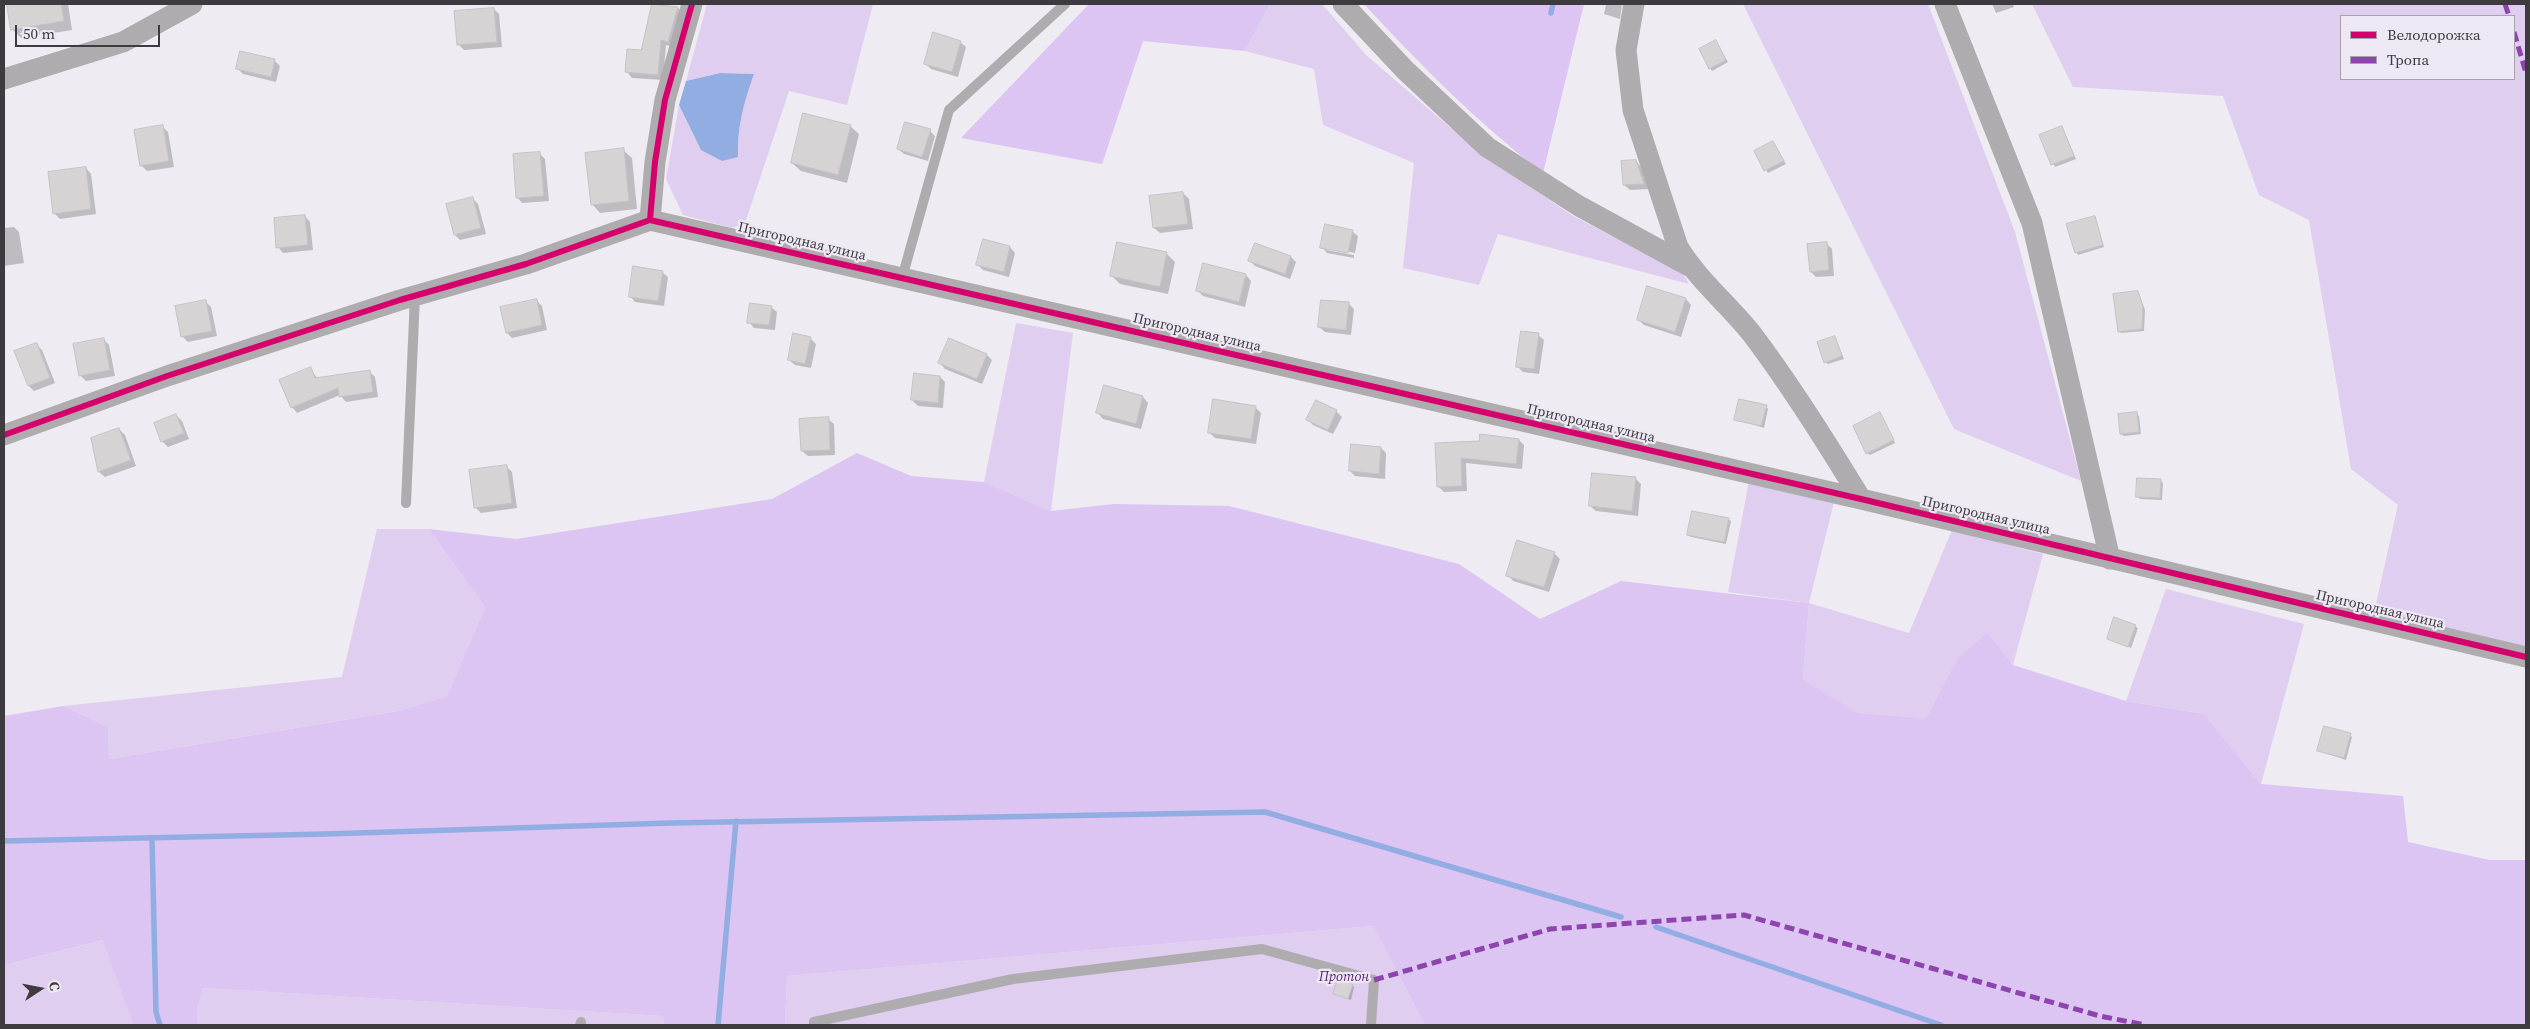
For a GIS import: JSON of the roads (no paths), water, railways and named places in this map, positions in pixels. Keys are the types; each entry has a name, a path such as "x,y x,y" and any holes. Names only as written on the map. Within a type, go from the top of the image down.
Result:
{"street":[{"path":"4,79 123,42 192,4"},
{"path":"4,435 167,376 415,295 526,264 650,220 665,100 692,4"},
{"path":"1343,4 1405,70 1487,147 1579,206 1689,266"},
{"path":"1634,4 1626,50 1633,110 1678,248 1689,266 1750,333 1810,414 1861,499"},
{"path":"1945,4 2032,223 2110,558"},
{"name":"Пригородная улица","path":"650,220 1861,499 2526,657"}],"lane":[{"path":"902,278 949,110 1065,4"},
{"path":"406,503 415,295"},
{"path":"814,1025 814,1022 1013,979 1262,949 1374,980 1371,1025"}],"water":[{"path":"720,73 754,74 742,115 738,157 722,161 701,150 679,105 686,81"}],"waterway":[{"path":"1551,13 1553,4"},
{"path":"4,841 326,834 671,823 1265,812 1621,917"},
{"path":"718,1025 736,821"},
{"path":"152,838 156,1012 160,1025"},
{"path":"1656,927 1941,1025"}],"park label":[{"name":"Протон","path":"1344,977"}]}
